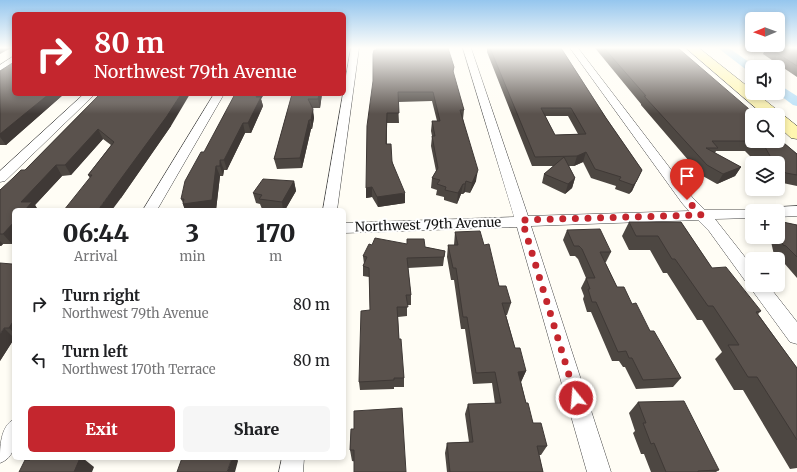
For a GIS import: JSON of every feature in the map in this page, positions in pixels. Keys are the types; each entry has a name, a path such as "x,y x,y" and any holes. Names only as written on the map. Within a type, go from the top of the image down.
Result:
{"street":[{"path":"330,208 352,70"},
{"path":"474,70 522,220 599,472"},
{"path":"590,70 687,200 714,227 745,269"},
{"path":"719,70 765,108"},
{"path":"0,178 88,96"},
{"path":"151,208 218,96"},
{"path":"785,124 797,134"},
{"path":"785,212 797,211"},
{"name":"Northwest 79th Avenue","path":"346,228 522,220 745,213"},
{"path":"763,292 797,336"},
{"path":"0,452 12,433"},
{"path":"291,472 293,460"}],"building":[{"path":"12,70 12,96 47,96 0,134 0,71"},
{"path":"373,70 453,70 464,110 460,110 478,170 472,183 466,181 458,193 445,190 446,187 437,184 440,180 432,178 438,168 432,136 435,136 432,121 440,121 433,92 398,92 399,113 387,113 386,144 391,144 392,162 405,193 377,197 372,187 366,188 367,126"},
{"path":"499,70 575,70 642,170 633,185 619,180 621,177 595,169 586,152 577,156 535,157","holes":["541,108 571,108 586,134 555,135"]},
{"path":"623,70 704,70 748,108 745,108 745,141 712,141 718,148 706,148 741,167 723,174 707,165 644,96 646,96"},
{"path":"98,96 180,96 167,116 99,208 66,208 92,175 88,175 114,142 98,129 65,165 56,165 21,202 32,202 27,208 12,208 12,224 3,234 0,234 0,190 21,170 25,170"},
{"path":"234,96 261,97 248,123 243,123 224,160 220,160 220,166 216,166 212,200 183,204 184,199 181,199 185,181 201,152 204,152"},
{"path":"291,96 319,96 318,99 308,99 313,109 300,158 274,159"},
{"path":"785,144 797,154 797,175 785,172 785,156 770,156 766,148 785,148"},
{"path":"564,157 575,178 568,184 544,174"},
{"path":"263,179 294,181 282,202 259,199 262,195 253,193"},
{"path":"629,222 681,222 712,268 726,267 761,311 756,312 797,368 797,440 757,377 748,377 728,345 739,345 713,306 708,306 675,259 672,259 658,236 636,236"},
{"path":"785,222 797,225 797,257 783,245 785,244"},
{"path":"600,229 611,252 600,252 617,287 624,287 632,304 636,303 650,331 654,331 681,378 643,380 632,358 629,358 626,351 618,352 596,302 592,302 588,289 590,289 586,278 595,278 582,249 579,246 574,246 567,230"},
{"path":"480,231 484,245 489,244 499,286 506,286 511,303 502,303 515,348 520,348 526,371 518,372 526,403 528,403 533,423 541,423 547,446 537,446 543,472 450,472 447,443 473,442 468,404 501,403 495,372 476,373 467,317 463,317 456,268 453,268 448,245 458,245 455,232"},
{"path":"375,238 407,244 407,239 424,239 425,247 445,251 444,257 407,258 411,295 406,295 408,307 397,307 404,378 359,382 361,311 370,310 369,268 363,266 367,257 363,256 369,244 372,245"},
{"path":"0,263 12,264 12,323 9,328 4,328 0,334"},
{"path":"684,401 719,470 698,472 666,472 654,443 651,444 643,423 646,423 638,402"},
{"path":"402,408 406,472 354,472 354,450 350,450 351,429 354,429 354,411"},
{"path":"25,460 79,460 74,472 19,472"},
{"path":"181,460 231,460 227,472 177,472"}],"waterway":[{"path":"785,93 797,102"}],"route":[{"path":"576,398 522,220 701,215 687,200"}]}
